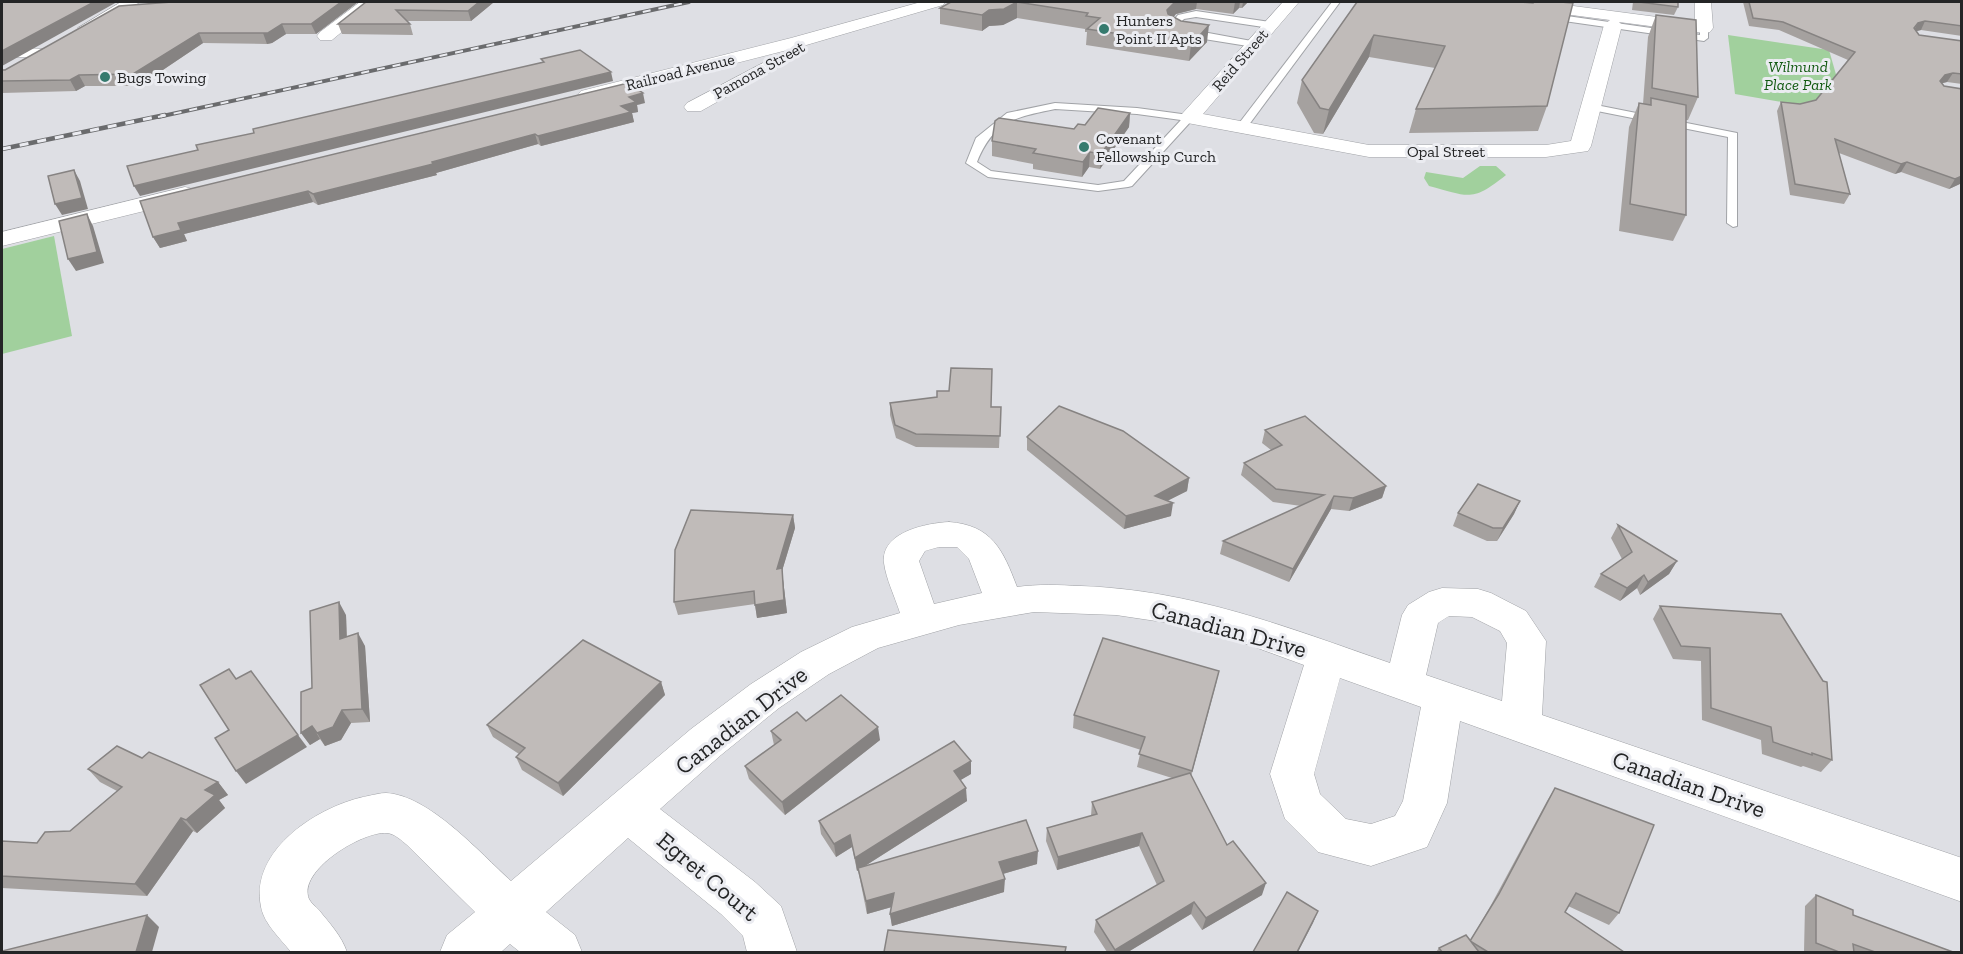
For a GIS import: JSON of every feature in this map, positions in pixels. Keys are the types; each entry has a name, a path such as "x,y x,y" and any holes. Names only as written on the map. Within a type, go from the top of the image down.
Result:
{"street":[{"path":"326,36 370,2"},
{"name":"Railroad Avenue","path":"566,101 937,2"},
{"name":"Reid Street","path":"1189,118 1291,2"},
{"path":"1507,6 1704,28 1703,2"},
{"path":"12,69 132,6"},
{"name":"Opal Street","path":"1189,118 1369,151 1546,151 1580,146 1613,25"},
{"name":"Pamona Street","path":"694,107 824,34"},
{"path":"2,52 40,53"},
{"path":"2,239 201,191"},
{"path":"921,620 901,561 906,548 923,536 949,534 972,538 985,554 1004,603"},
{"name":"Canadian Drive","path":"465,952 715,735 765,696 815,663 866,637 921,620 1034,598 1116,601 1184,611 1238,626 1962,880"},
{"path":"1327,656 1292,774 1301,805 1334,837 1371,845 1411,832 1425,803 1421,615 1442,602 1478,603 1513,621 1527,641 1520,725"},
{"name":"Egret Court","path":"628,811 738,898 764,923 772,952"},
{"path":"322,952 285,907 285,878 310,845 350,820 387,813 408,820 423,830 510,913 557,952"}],"lane":[{"path":"1241,128 1336,2"},
{"path":"1507,6 1704,38 1704,28"},
{"path":"1254,44 1179,32 1171,28 1181,17 1196,14 1270,25"},
{"path":"1055,106 1137,111 1189,118 1128,184 1098,188 988,174 971,163 980,140 1011,115 1055,106"},
{"path":"1591,107 1733,135 1733,223"}],"green space":[{"name":"Wilmund Place Park","path":"1728,35 1829,50 1847,113 1735,94"},
{"path":"1480,166 1496,166 1506,175 1485,190 1470,195 1429,186 1424,178 1426,172 1463,178"},
{"path":"54,236 72,336 2,354 2,249"}],"building":[{"path":"2,2 94,2 2,51"},
{"path":"172,2 341,2 311,24 282,24 268,33 199,33 133,74 79,75 70,80 2,81 2,70 119,6"},
{"path":"366,2 479,2 468,11 396,10 410,24 338,24"},
{"path":"951,2 1017,2 1004,9 989,10 982,15 940,8"},
{"path":"1017,2 1175,2 1167,10 1168,14 1181,21 1209,25 1191,45 1087,29 1100,18 1086,16 1088,13"},
{"path":"1357,2 1573,3 1547,106 1416,109 1445,46 1374,35 1329,110 1320,108 1302,80"},
{"path":"1639,2 1678,2 1678,7"},
{"path":"1749,2 1962,2 1962,26 1925,21 1918,23 1914,28 1919,35 1962,41 1962,74 1945,75 1940,81 1944,86 1962,89 1962,176 1955,179 1907,162 1901,164 1835,139 1850,194 1795,184 1781,102 1800,104 1816,100 1855,52 1783,22 1753,18"},
{"path":"1656,15 1696,20 1698,97 1652,88"},
{"path":"580,50 611,72 134,186 127,166 198,150 196,145 254,133 253,129 544,62 541,59"},
{"path":"628,83 643,93 629,97 636,102 621,106 631,112 538,136 535,134 432,162 433,164 313,194 308,191 178,223 181,230 153,237 140,201"},
{"path":"1651,98 1686,105 1686,215 1630,204 1639,103 1651,105"},
{"path":"1098,108 1130,113 1101,154 1090,152 1083,162 1033,153 1036,149 992,141 995,121 999,118 1074,129 1078,124 1085,125"},
{"path":"74,170 82,198 55,204 48,176"},
{"path":"87,214 97,252 68,259 59,221"},
{"path":"951,368 992,369 991,407 1001,407 1000,436 916,434 895,425 890,403 937,397 937,391 949,391"},
{"path":"1059,406 1123,431 1189,478 1155,496 1173,503 1126,516 1027,437"},
{"path":"1305,416 1386,486 1353,498 1334,496 1293,569 1223,541 1324,495 1276,489 1244,463 1282,445 1265,430"},
{"path":"1478,484 1520,501 1503,528 1493,528 1458,513"},
{"path":"691,510 793,515 777,569 782,568 784,600 755,605 754,591 674,602 675,550"},
{"path":"1618,525 1677,561 1648,582 1644,575 1627,588 1601,574 1632,552"},
{"path":"339,602 340,639 358,633 362,709 342,710 333,727 317,733 312,726 301,733 301,692 312,688 310,611"},
{"path":"1660,606 1781,614 1823,681 1827,682 1832,760 1773,742 1771,727 1711,708 1710,648 1681,646"},
{"path":"1103,638 1219,671 1192,771 1139,754 1145,737 1074,715"},
{"path":"583,640 661,682 558,783 516,757 525,748 487,725"},
{"path":"229,669 236,679 251,671 298,735 236,771 215,738 229,730 200,685"},
{"path":"841,695 878,727 782,802 745,766 781,740 771,731 797,712 806,721"},
{"path":"954,741 971,761 954,771 966,788 855,858 850,835 834,844 819,821"},
{"path":"117,746 142,758 149,752 218,782 205,790 215,795 186,820 181,818 135,884 2,876 2,841 37,843 45,832 70,831 122,787 88,769"},
{"path":"1190,773 1227,845 1233,841 1266,883 1206,918 1194,902 1115,950 1096,920 1164,881 1142,833 1058,857 1047,828 1097,814 1092,802"},
{"path":"1555,788 1654,825 1619,913 1576,893 1565,912 1624,952 1488,952 1470,941 1499,894"},
{"path":"1026,820 1038,851 999,862 1005,879 890,914 894,893 866,901 858,868"},
{"path":"1287,892 1318,911 1297,952 1253,952"},
{"path":"1816,895 1853,910 1853,915 1953,952 1875,952 1853,944 1854,952 1839,952 1816,943"},
{"path":"147,915 136,952 2,952 2,951"},
{"path":"888,930 1066,947 1065,952 884,952"},
{"path":"1466,935 1479,952 1442,952 1439,948"}],"railway":[{"path":"158,117 689,2"},
{"path":"2,149 165,115"}],"place":[{"name":"Hunters Point II Apts","path":"1104,29"},
{"name":"Bugs Towing","path":"105,77"},
{"name":"Covenant Fellowship Curch","path":"1084,147"}]}
